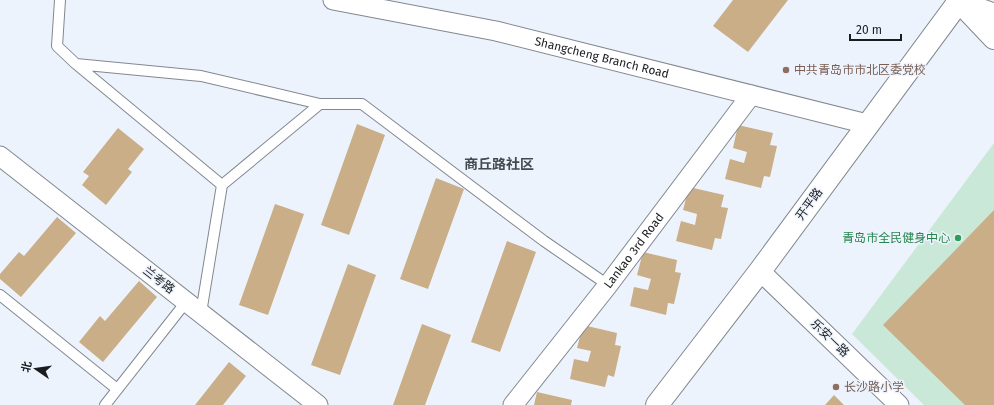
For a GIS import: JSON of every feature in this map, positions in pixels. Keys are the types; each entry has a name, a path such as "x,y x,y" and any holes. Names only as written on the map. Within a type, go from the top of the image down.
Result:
{"street":[{"name":"Shangcheng Branch Road","path":"333,0 496,31 867,124"},
{"path":"960,0 994,13"},
{"path":"960,0 994,38"},
{"name":"开平路","path":"657,405 760,271 960,0"},
{"name":"Lankao 3rd Road","path":"513,405 608,285 751,95"},
{"name":"兰考路","path":"0,156 318,405"},
{"name":"乐安一路","path":"760,271 899,405"}],"lane":[{"path":"60,0 57,46 76,64 222,185"},
{"path":"76,64 201,76 320,104 362,104 544,241 608,285"},
{"path":"105,405 117,389 193,307 222,185 320,104"},
{"path":"0,295 117,389"}],"green space":[{"name":"青岛市全民健身中心","path":"994,143 994,405 924,405 852,334"}],"building":[{"path":"733,0 788,0 748,52 713,26"},
{"path":"357,124 385,135 349,235 321,225"},
{"path":"738,125 773,133 770,145 777,146 770,177 764,176 761,188 725,179 730,159 744,163 747,152 733,148"},
{"path":"118,128 144,149 128,169 132,172 106,205 82,185 89,176 83,172"},
{"path":"436,178 464,189 428,289 400,279"},
{"path":"689,187 724,195 721,207 728,208 721,239 715,238 712,250 676,241 681,221 695,225 697,214 683,210"},
{"path":"275,204 304,214 268,315 239,305"},
{"path":"994,210 994,405 965,405 883,325"},
{"path":"57,217 76,233 21,297 0,279 0,274 19,252 24,256"},
{"path":"507,241 536,252 500,352 471,342"},
{"path":"643,252 677,260 675,272 681,273 674,304 668,303 666,315 630,306 634,287 648,290 651,279 637,275"},
{"path":"348,264 376,275 340,375 311,365"},
{"path":"139,281 157,297 103,362 79,342 100,316 105,321"},
{"path":"422,324 451,335 425,405 393,405"},
{"path":"583,325 617,333 615,345 621,346 614,377 608,375 605,387 570,379 574,359 588,362 591,351 577,348"},
{"path":"229,362 246,376 223,405 195,405"},
{"path":"537,392 572,400 571,405 534,405"},
{"path":"834,395 844,405 825,405"}],"place":[{"name":"中共青岛市市北区委党校","path":"786,70"},
{"name":"青岛市全民健身中心","path":"958,238"},
{"name":"长沙路小学","path":"836,387"}],"district":[{"name":"商丘路社区","path":"499,164"}]}
